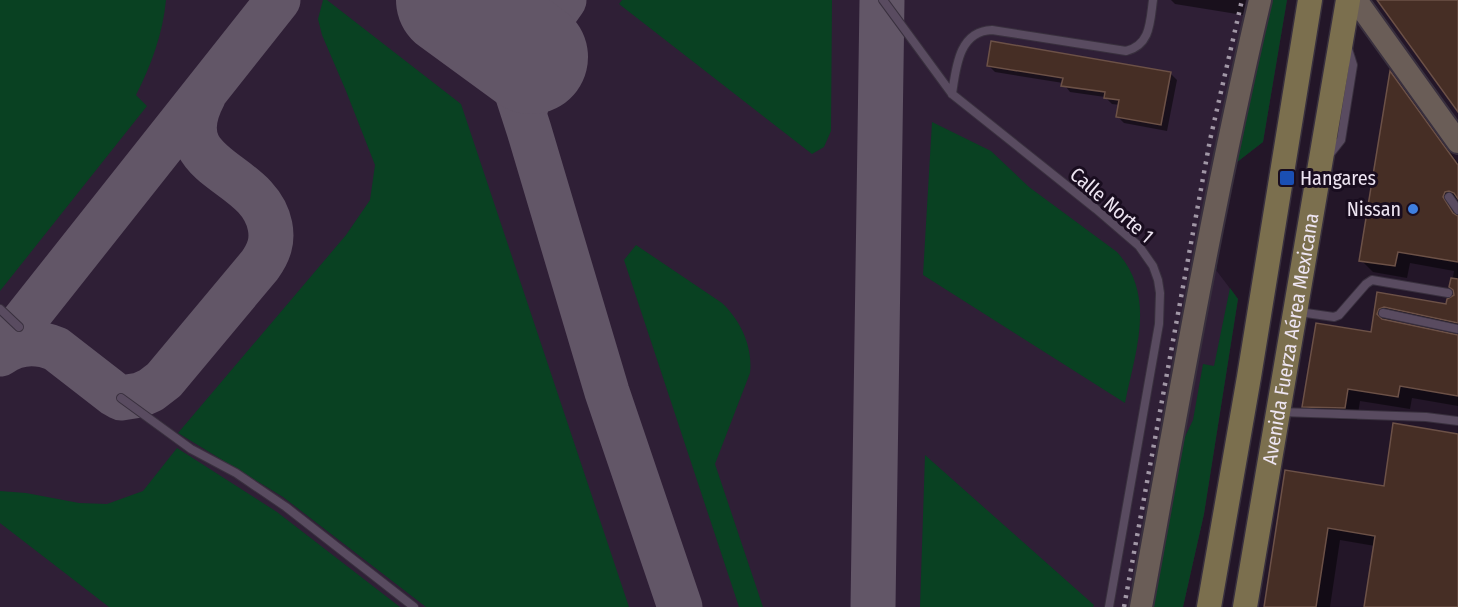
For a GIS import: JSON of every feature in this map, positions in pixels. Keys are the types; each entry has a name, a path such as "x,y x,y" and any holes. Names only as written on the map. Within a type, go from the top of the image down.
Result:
{"main road":[{"name":"Avenida Fuerza Aérea Mexicana","path":"1209,607 1310,0"},
{"name":"Avenida Fuerza Aérea Mexicana","path":"1245,607 1297,312 1315,171 1348,0"}],"street":[{"path":"1141,607 1200,276 1224,156 1260,0"},
{"path":"1356,0 1458,142"}],"lane":[{"name":"Calle Norte 1","path":"884,0 952,94 1096,209 1139,246 1153,266 1160,293 1159,324 1109,607"},
{"path":"952,94 958,59 964,45 970,37 977,33 993,30 1126,51 1136,47 1146,38 1153,0"},
{"path":"1236,607 1315,171"},
{"path":"1449,197 1458,210"},
{"path":"1200,276 1204,313 1200,335"},
{"path":"1297,312 1334,317 1339,315 1372,280 1448,293"},
{"path":"0,309 20,327"},
{"path":"1383,313 1458,329"},
{"path":"121,398 191,449 236,473 286,507 414,607"},
{"path":"1280,412 1426,417 1458,421"},
{"path":"1169,454 1183,422"}],"shaded area":[{"path":"0,0 1287,0 1263,142 1232,166 1216,270 1238,299 1204,514 1183,607 0,607"}],"green space":[{"path":"0,0 166,0 156,49 136,95 147,106 0,291"},
{"path":"323,0 327,0 461,104 629,607 426,607 283,497 178,433 346,235 370,200 375,165 322,35 318,19"},
{"path":"622,0 832,0 831,131 824,147 812,154 619,4"},
{"path":"1262,0 1287,0 1263,142 1232,166 1216,271 1205,266"},
{"path":"932,122 991,151 1029,187 1117,252 1129,269 1137,287 1140,325 1125,403 923,275"},
{"path":"636,245 722,303 735,318 744,335 750,354 750,373 715,464 763,607 739,607 624,260"},
{"path":"1230,288 1238,299 1204,514 1183,607 1150,607 1169,470 1193,420 1203,364 1214,366"},
{"path":"177,448 277,512 400,607 109,607 0,523 0,491 26,493 79,503 107,504 143,491"},
{"path":"925,455 1094,605 1093,607 920,607"}],"building":[{"path":"1377,0 1458,0 1458,112"},
{"path":"991,41 1171,72 1161,125 1116,117 1119,100 1104,98 1105,92 1061,86 1063,78 987,66"},
{"name":"Nissan","path":"1390,71 1458,165 1458,199 1454,193 1449,191 1445,192 1443,197 1453,213 1458,216 1458,262 1398,252 1395,266 1359,261"},
{"path":"1451,278 1458,279 1458,323 1384,307 1379,309 1377,314 1382,319 1458,335 1458,396 1400,386 1398,397 1348,389 1345,408 1302,407 1316,323 1371,332 1377,292 1446,304 1447,299 1454,295 1453,290 1449,287"},
{"path":"1393,423 1458,434 1458,607 1364,607 1375,536 1328,528 1316,607 1264,607 1285,470 1384,486"}],"taxiway":[{"path":"0,351 278,0"},
{"path":"450,0 480,32 496,55"},
{"path":"487,0 529,130 607,392 680,607"},
{"path":"526,107 527,77 534,50 564,0"},
{"path":"873,607 882,0"},
{"path":"0,354 20,345 49,346 121,398 140,395 164,380 260,265 270,246 270,226 262,207 249,192 204,155 196,139 195,120 204,95"}],"runway":[{"path":"453,0 531,57"}],"railway":[{"path":"1124,607 1210,140 1242,0"}],"place":[{"name":"Hangares","path":"1287,178"},
{"name":"Nissan","path":"1413,209"}]}
